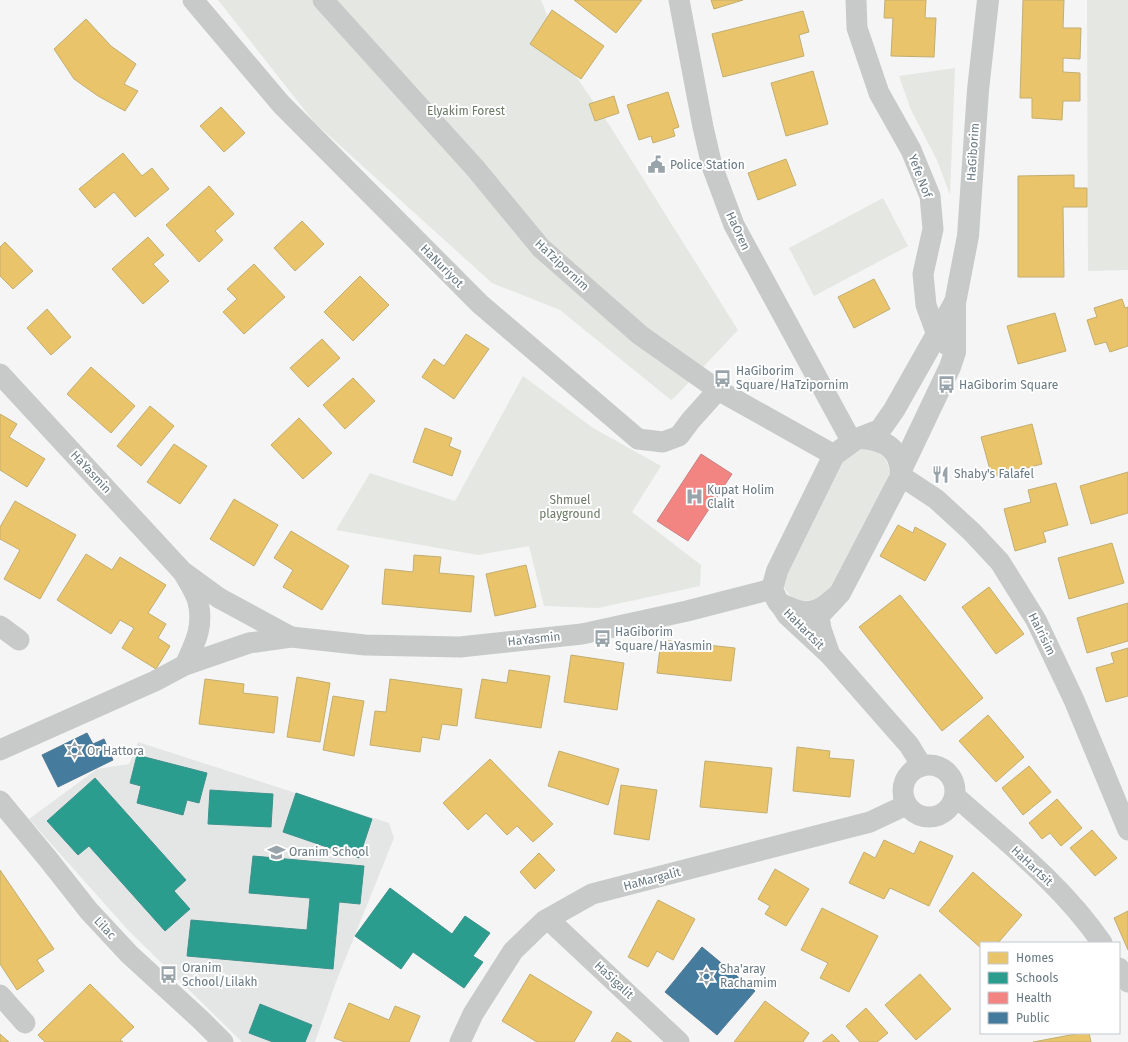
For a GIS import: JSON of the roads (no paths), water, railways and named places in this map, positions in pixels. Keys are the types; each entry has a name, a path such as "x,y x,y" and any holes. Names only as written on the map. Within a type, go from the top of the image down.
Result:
{"street":[{"name":"HaNuriyot","path":"193,0 281,104 480,304 638,439 663,442 679,436 718,390"},
{"name":"HaTzipornim","path":"323,0 475,168 541,248 640,335 718,390 834,455"},
{"name":"HaOren","path":"679,0 712,166 734,225 854,440"},
{"name":"Yefe Nof","path":"856,0 857,28 879,93 911,150 930,196 933,229 923,274 926,305 937,335 955,352"},
{"name":"HaGiborim","path":"840,593 901,473 950,367 955,352 955,303 968,236 978,90 988,0"},
{"name":"HaGiborim","path":"834,455 854,440 880,430 894,410 955,303"},
{"name":"HaYasmin","path":"0,374 182,571 219,598 291,637"},
{"path":"854,440 869,439 889,445 895,450 901,473"},
{"path":"834,455 777,572 776,596 795,611 809,612 818,610 829,604 840,593"},
{"name":"HaIrisim","path":"901,473 936,498 972,532 1000,562 1036,620 1065,680 1128,830"},
{"name":"HaYasmin","path":"182,571 198,601 200,620 198,638 185,665"},
{"name":"HaHartsit","path":"830,655 821,629 819,616 840,593"},
{"name":"HaYasmin","path":"0,750 155,681 185,665 249,643 291,637 366,646 460,647 582,634 687,611 776,596"},
{"name":"HaHartsit","path":"776,596 787,615 830,655 909,745 922,766"},
{"path":"0,626 19,640"},
{"path":"922,766 938,766 946,771 952,778 954,782 955,796 952,804 946,811 938,816 929,818 913,812 906,805 903,796 903,787 906,778 914,770 922,766"},
{"name":"HaHartsit","path":"955,796 1036,868 1071,903 1101,942"},
{"name":"Lilac","path":"0,802 89,911 129,954 223,1042"},
{"name":"HaMargalit","path":"460,1042 474,1014 513,951 548,919 592,894 870,822 906,805"},
{"name":"HaSigalit","path":"548,919 679,1042"},
{"path":"1120,970 1128,982"},
{"path":"0,995 25,1023"}],"place":[{"name":"Police Station","path":"657,165"},
{"name":"HaGiborim Square/HaTzipornim","path":"723,378"},
{"name":"HaGiborim Square","path":"946,385"},
{"name":"Shaby's Falafel","path":"941,474"},
{"name":"Kupat Holim Clalit","path":"694,497"},
{"name":"HaGiborim Square/HaYasmin","path":"602,639"},
{"name":"Or Hattora","path":"74,751"},
{"name":"Oranim School","path":"276,852"},
{"name":"Oranim School/Lilakh","path":"169,975"},
{"name":"Sha'aray Rachamim","path":"707,976"}],"park label":[{"name":"Elyakim Forest","path":"466,111"},
{"name":"Shmuel playground","path":"570,507"}]}
